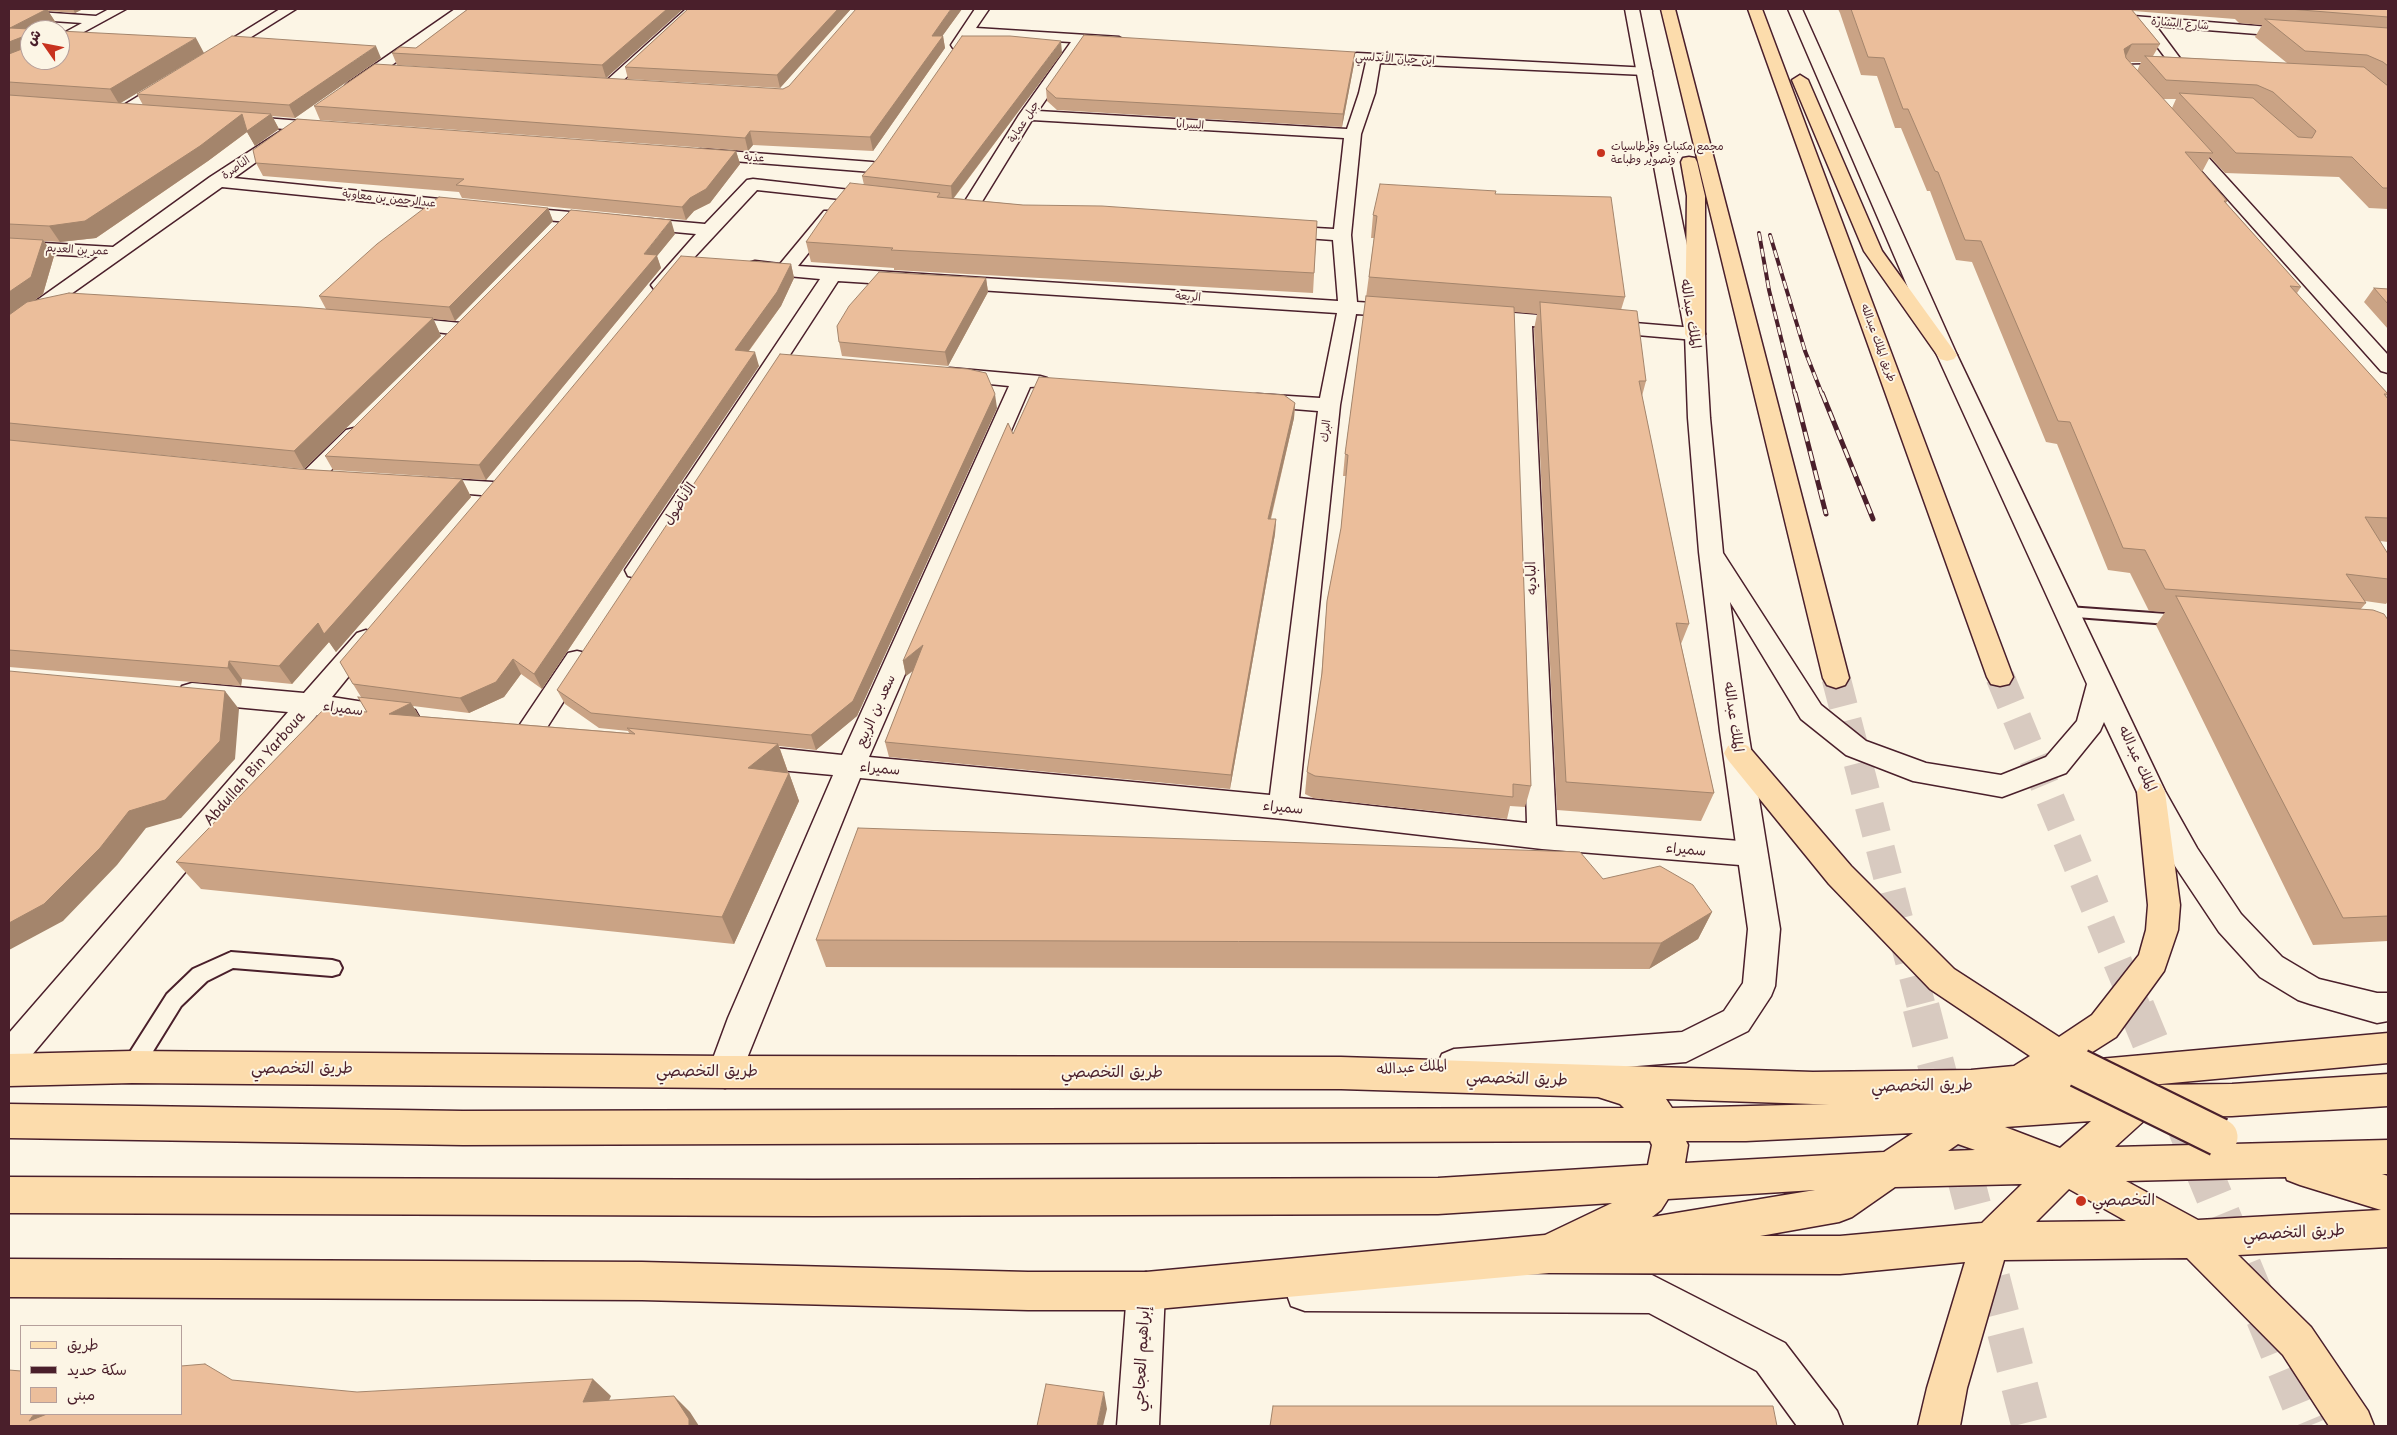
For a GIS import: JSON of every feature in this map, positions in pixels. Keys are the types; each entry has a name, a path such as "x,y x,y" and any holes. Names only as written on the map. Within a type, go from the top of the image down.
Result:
{"main road":[{"path":"1666,9 1662,40 1696,196 1695,334"},
{"path":"1666,9 1836,678"},
{"path":"1755,9 1783,40 1873,251 1947,355"},
{"name":"طريق الملك عبدالله","path":"1755,9 2000,677"},
{"path":"1738,753 1840,875 1942,979 2069,1062 2219,1137 2253,1153 2276,1161 2388,1194"},
{"path":"1549,1254 1838,1204 1889,1170 1952,1118 2020,1082 2069,1062 2104,1026 2153,961 2162,930 2164,905 2151,792"},
{"name":"طريق التخصصي","path":"9,1070 132,1068 725,1072 1341,1073 1813,1088 1972,1086 2388,1048"},
{"name":"طريق التخصصي","path":"1939,1426 1947,1388 1990,1242 2065,1167 2138,1102 2214,1065"},
{"path":"1544,1080 1628,1089 1657,1114 1670,1145 1666,1170 1648,1198 1621,1219 1549,1254"},
{"path":"1813,1088 1952,1118 2065,1167 2195,1238 2298,1341 2353,1426"},
{"path":"9,1121 463,1128 1746,1124 1952,1118 2138,1102 2232,1100 2388,1090"},
{"path":"9,1195 804,1198 1438,1196 1889,1170 2065,1167 2388,1156"},
{"name":"طريق التخصصي","path":"9,1278 642,1281 1028,1291 1146,1291 1549,1254 1840,1254 1990,1242 2195,1238 2388,1228"}],"street":[{"path":"70,35 119,9"},
{"path":"122,111 289,9"},
{"path":"336,98 464,9"},
{"path":"612,83 694,9"},
{"path":"950,56 982,9"},
{"name":"الملك عبدالله","path":"1341,1073 1686,1047 1736,1021 1759,986 1764,929 1711,552 1699,418 1695,334 1632,9"},
{"name":"الملك عبدالله","path":"1795,9 1947,355 2101,681 2151,792 2186,857 2230,923 2271,966 2310,990 2377,1008 2388,1007"},
{"path":"9,14 98,20"},
{"name":"شارع البشارة","path":"2115,19 2310,35"},
{"path":"2145,21 2181,69"},
{"path":"967,32 1130,42"},
{"name":"جبل عماية","path":"969,209 1027,115 1082,38"},
{"name":"ابن حيان الأندلسي","path":"1345,56 1645,71"},
{"name":"البرك","path":"1284,808 1329,405 1348,307 1342,235 1353,134 1367,93 1374,58"},
{"path":"2146,98 2123,72 2124,68 2200,70"},
{"path":"375,70 405,72"},
{"path":"592,82 631,85"},
{"path":"103,109 151,113"},
{"name":"الناصرة","path":"9,330 216,181 320,109"},
{"name":"السرايا","path":"1027,115 1353,134"},
{"path":"229,120 346,130"},
{"path":"2172,126 2388,367"},
{"path":"785,270 883,151"},
{"name":"عذبة","path":"684,153 872,166"},
{"name":"عبدالرحمن بن معاوية","path":"216,181 482,208"},
{"name":"عذبة","path":"710,230 753,184 894,200"},
{"path":"950,207 989,210"},
{"path":"501,210 710,230 691,260 644,305"},
{"path":"550,238 570,218"},
{"path":"1264,230 1342,235"},
{"name":"عمر بن العديم","path":"9,246 115,253"},
{"name":"الريعة","path":"738,265 832,275 1426,312"},
{"name":"الأناضول","path":"626,585 787,356 832,275"},
{"path":"59,294 89,297"},
{"path":"1464,315 1695,334"},
{"name":"الباديه","path":"1522,319 1542,837"},
{"path":"383,322 468,322 441,349"},
{"path":"926,372 1062,384"},
{"name":"سعد بن الربيع","path":"725,1072 745,1018 851,766 1022,380"},
{"path":"1240,398 1329,405"},
{"path":"339,480 300,477 365,424"},
{"path":"406,484 499,482 474,512"},
{"path":"1711,552 1811,712 1856,748 1923,773 2002,786 2056,765 2090,724 2101,681"},
{"name":"Abdullah Bin Yarboua","path":"9,1056 380,623"},
{"path":"529,733 589,643"},
{"name":"سميراء","path":"165,691 311,704 434,720"},
{"path":"501,729 559,736"},
{"name":"سميراء","path":"724,753 1284,808 1542,837 1752,854"},
{"path":"1146,1291 1652,1294 1771,1357 1822,1426"},
{"name":"إبراهيم العجاجي","path":"1138,1426 1146,1291"}],"lane":[{"path":"2068,612 2199,621"},
{"path":"132,1068 174,1000 200,975 231,960 332,968"}],"building":[{"path":"9,9 47,9 26,20 20,20 20,23 10,28 20,29 20,38 9,42"},
{"path":"468,9 667,9 602,65 392,53 400,47 416,48"},
{"path":"688,9 838,9 777,75 625,67"},
{"path":"856,9 951,9 932,36 943,36 870,137 750,131 745,138 314,106 375,64 783,89 789,86"},
{"path":"1851,9 2131,9 2160,44 2132,44 2124,49 2126,58 2213,153 2185,152 2227,201 2224,201 2301,287 2290,286 2388,394 2384,394 2388,399 2388,518 2365,517 2388,554 2388,579 2346,574 2366,603 2165,589 2145,550 2123,548 2070,422 2058,421 1981,241 1965,240 1938,172 1935,171 1908,109 1903,109 1884,58 1868,57"},
{"path":"2289,9 2388,9 2388,17"},
{"path":"2265,19 2388,28 2388,66 2367,55 2305,51"},
{"path":"70,32 196,38 110,89 9,82 9,54 20,50 20,70 70,70"},
{"path":"1084,35 1355,52 1343,114 1056,98 1046,89"},
{"path":"232,36 376,46 289,105 137,94"},
{"path":"962,36 1010,36 1061,41 951,186 862,176 877,159"},
{"path":"2145,56 2364,67 2388,86 2388,188 2383,188 2352,157 2236,153 2179,93 2253,98 2298,137 2312,138 2316,131 2273,92 2257,85 2166,80"},
{"path":"9,95 271,114 247,131 242,114 200,146 85,221 49,226 9,224"},
{"path":"297,119 736,151 706,189 690,198 682,207 456,185 464,179 256,163 253,150"},
{"path":"850,183 940,193 937,197 1023,205 1102,206 1317,221 1314,273 891,250 893,248 806,242 830,207"},
{"path":"1380,184 1496,191 1495,194 1611,197 1625,297 1369,277 1377,216 1373,215"},
{"path":"439,197 548,208 449,307 319,296 377,244"},
{"path":"571,210 671,220 644,254 657,255 479,465 325,456"},
{"path":"9,238 43,240 31,277 9,292"},
{"path":"681,256 791,264 777,292 735,350 755,352 534,674 513,659 496,682 460,698 353,684 340,662 495,480"},
{"path":"879,272 986,278 945,352 839,342 837,326 849,306"},
{"path":"2374,288 2388,289 2388,304"},
{"path":"69,293 301,307 433,318 294,451 9,423 9,315 27,302"},
{"path":"1366,296 1514,307 1531,786 1513,784 1513,797 1315,776 1307,772 1322,673 1327,601 1341,528 1348,455 1345,454"},
{"path":"1540,302 1637,311 1646,381 1639,381 1689,624 1676,623 1714,793 1566,782"},
{"path":"780,354 968,369 986,373 995,394 853,701 811,735 591,713 557,690"},
{"path":"1039,377 1284,395 1295,403 1268,519 1276,519 1231,775 885,742 923,645 903,661 1008,423 1013,434"},
{"path":"9,440 299,469 462,479 324,634 318,623 279,666 229,661 228,668 9,650"},
{"path":"2176,596 2373,610 2384,614 2388,620 2388,916 2343,918"},
{"path":"9,671 225,691 220,741 165,800 129,811 100,848 44,904 9,923"},
{"path":"358,697 411,703 389,714 635,734 627,728 778,744 748,768 789,773 722,917 176,862 324,709 367,712"},
{"path":"858,828 1580,852 1603,879 1660,866 1693,885 1712,912 1661,943 816,940"},
{"path":"205,1364 232,1380 357,1392 593,1379 583,1402 674,1396 689,1419 689,1426 9,1426 9,1370 20,1371 20,1415 33,1415 29,1421 44,1415 182,1415 182,1366"},
{"path":"1046,1384 1104,1392 1097,1426 1037,1426"},
{"path":"1273,1406 1773,1406 1777,1426 1270,1426"}],"tunnel":[{"path":"2000,677 2137,1009"},
{"path":"1836,678 1922,1009"},
{"path":"1921,1007 2030,1426"},
{"path":"2136,1007 2309,1426"}],"railway":[{"path":"1759,233 1769,290 1795,394"},
{"path":"1770,235 1805,351 1822,394"},
{"path":"1795,393 1826,514"},
{"path":"1822,393 1873,519"}],"place":[{"name":"مجمع مكتبات وقرطاسيات وتصوير وطباعة","path":"1601,153"},
{"name":"التخصصي","path":"2081,1201"}]}
